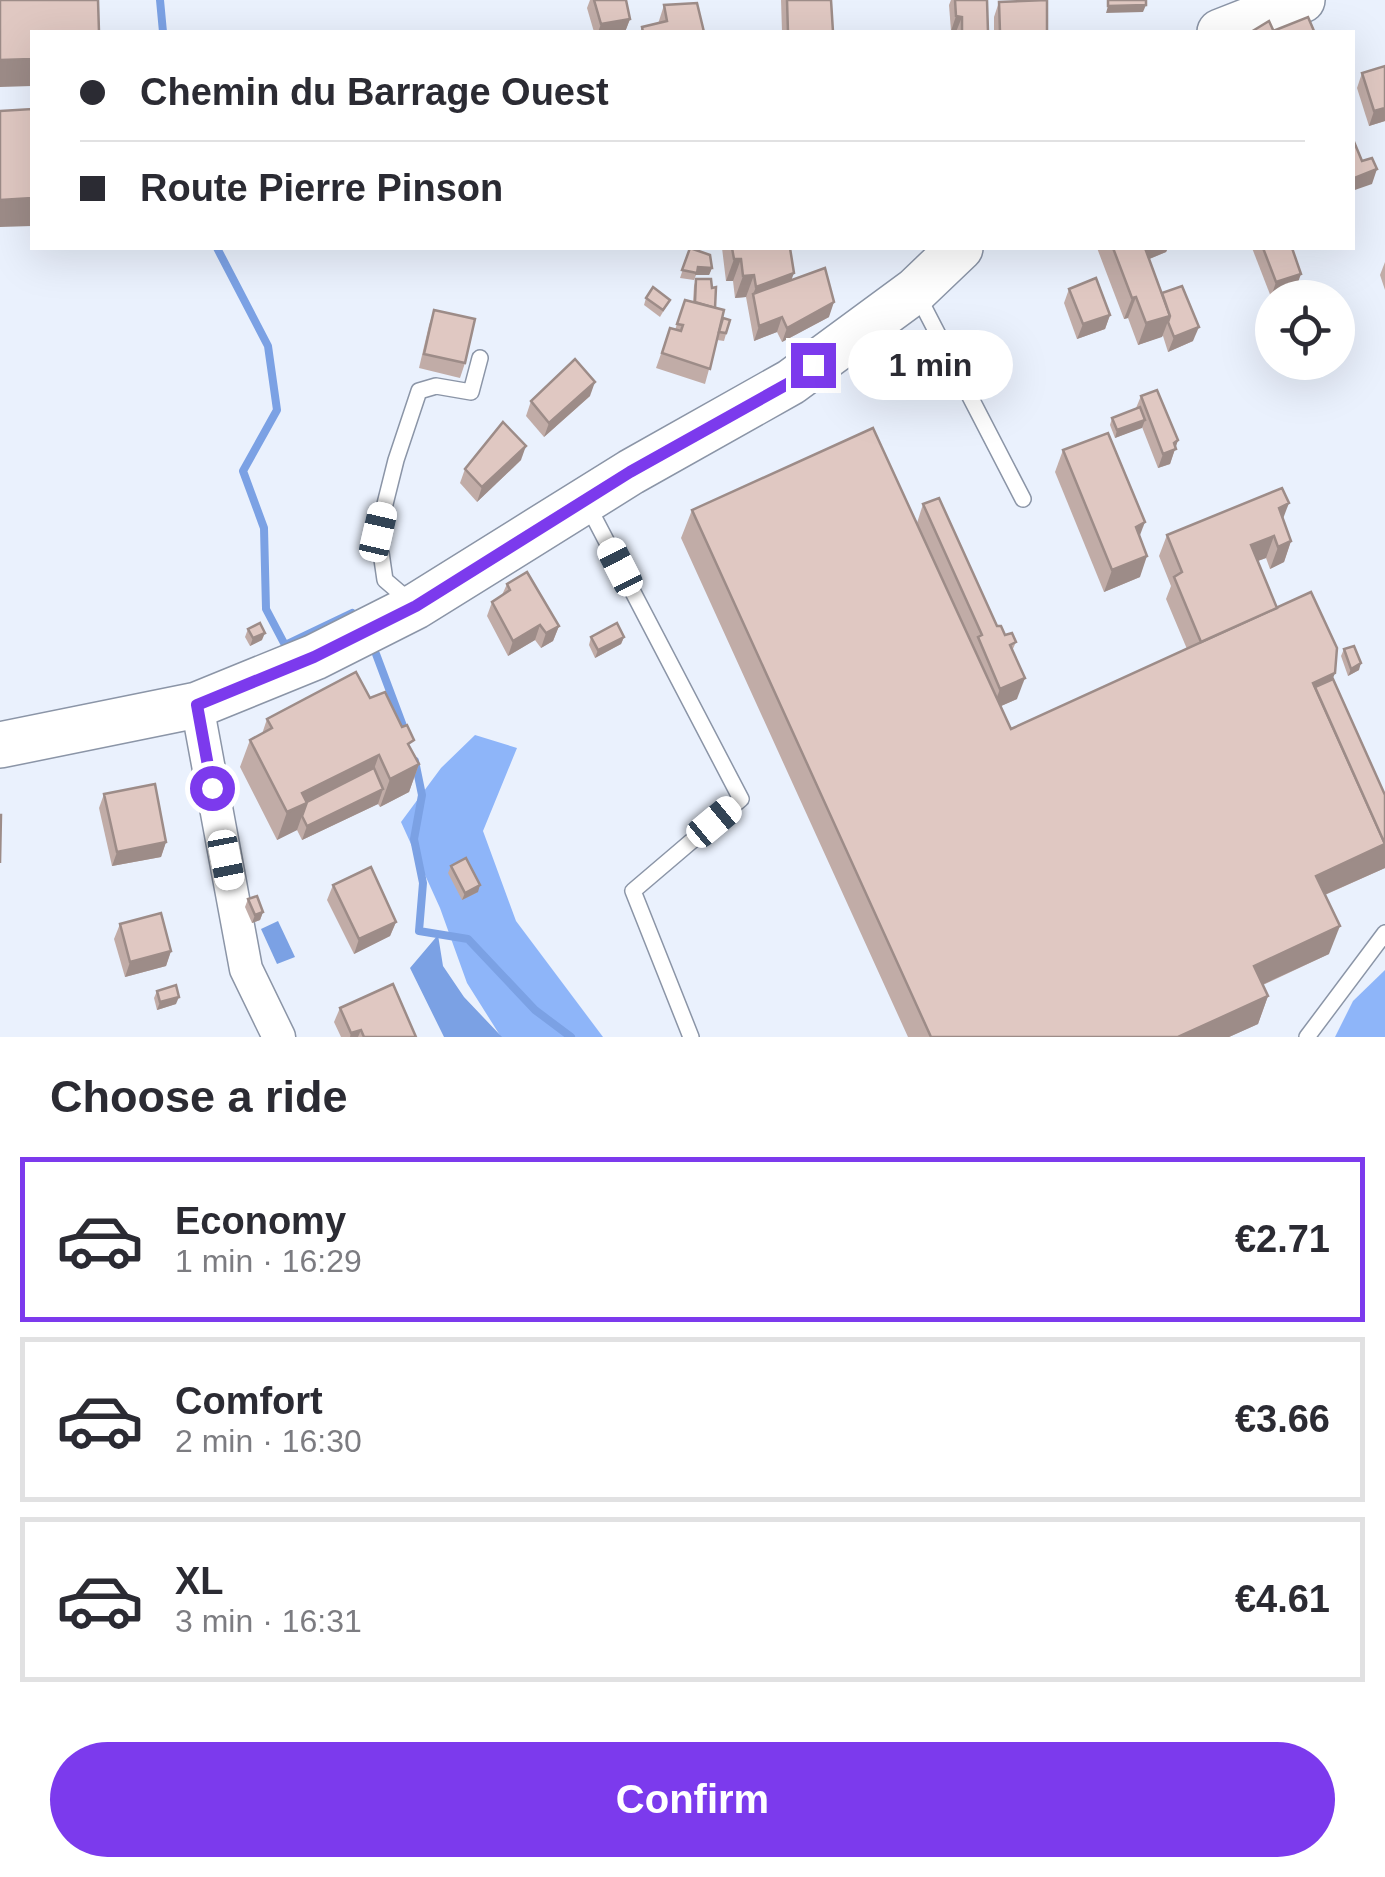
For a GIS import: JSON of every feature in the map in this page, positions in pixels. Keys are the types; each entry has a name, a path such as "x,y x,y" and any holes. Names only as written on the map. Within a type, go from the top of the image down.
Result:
{"main road":[{"path":"1222,21 1302,0"},
{"path":"0,745 197,705 314,657 416,606 586,500 791,382 916,290 958,250"}],"street":[{"path":"197,705 246,969 279,1037"}],"lane":[{"path":"916,290 1023,500"},
{"path":"416,606 385,580 380,548 378,532 396,460 419,391 436,386 471,392 480,358"},
{"path":"586,500 741,799 633,891 691,1037"},
{"path":"1307,1037 1385,932"}],"shaded area":[{"path":"475,735 517,748 483,831 516,921 603,1037 501,1037 467,983 440,908 401,822 441,768"},
{"path":"278,921 295,957 277,964 261,929"},
{"path":"438,935 443,966 464,997 502,1037 444,1037 410,968"},
{"path":"1385,970 1385,1037 1335,1037 1353,1001"}],"building":[{"path":"0,0 98,0 99,30 30,30 30,59 0,60"},
{"path":"594,0 626,0 630,19 601,24"},
{"path":"787,0 831,0 833,30 788,30"},
{"path":"955,0 987,0 988,30 962,30 962,17 956,16"},
{"path":"1047,0 1047,30 1000,30 999,2"},
{"path":"1108,0 1146,0 1146,5 1108,6"},
{"path":"697,3 704,30 643,30 642,27 667,21 664,5"},
{"path":"1308,17 1314,30 1276,30"},
{"path":"1269,21 1273,30 1254,30"},
{"path":"1385,66 1385,108 1374,111 1362,73"},
{"path":"30,109 30,198 0,200 0,111"},
{"path":"1355,144 1362,161 1372,158 1377,169 1355,178"},
{"path":"689,250 710,255 712,268 698,267 697,273 682,270"},
{"path":"732,250 790,250 794,273 756,287 754,275 743,276 741,259 734,259"},
{"path":"1114,250 1146,250 1170,316 1146,323 1136,297 1132,298"},
{"path":"1264,250 1293,250 1301,274 1275,280"},
{"path":"825,268 834,302 787,328 782,317 759,326 753,294"},
{"path":"1096,278 1110,315 1083,324 1069,289"},
{"path":"696,279 711,279 712,288 716,287 715,308 695,302"},
{"path":"1182,286 1199,327 1174,337 1162,293"},
{"path":"653,287 670,300 663,310 646,298"},
{"path":"685,300 724,310 710,369 662,353 670,328 681,331 683,325 677,324"},
{"path":"434,310 475,319 465,363 424,354"},
{"path":"723,318 730,320 726,333 719,332"},
{"path":"575,359 595,382 549,423 531,401"},
{"path":"1157,390 1178,440 1174,443 1176,449 1163,454 1141,396"},
{"path":"1140,407 1145,420 1117,430 1112,418"},
{"path":"503,422 526,446 482,487 465,469"},
{"path":"873,428 1011,729 1311,592 1337,648 1335,673 1313,683 1385,844 1316,876 1340,926 1254,966 1268,996 1178,1037 931,1037 692,510"},
{"path":"1108,433 1145,522 1136,527 1147,556 1112,570 1063,450"},
{"path":"1282,488 1289,503 1279,508 1291,541 1278,547 1274,536 1251,545 1277,608 1201,642 1174,577 1182,572 1167,535"},
{"path":"939,498 997,626 1005,635 1012,633 1016,642 1010,645 1025,678 1000,689 978,637 982,635 923,504"},
{"path":"527,572 559,626 546,633 540,625 513,641 492,602 510,590 507,584"},
{"path":"260,623 265,633 253,638 248,629"},
{"path":"617,623 624,637 598,650 591,637"},
{"path":"1354,646 1361,663 1351,669 1344,649"},
{"path":"356,672 370,698 385,692 402,727 407,725 414,740 408,744 419,764 390,779 379,755 302,793 307,803 287,812 250,740 272,728 267,719"},
{"path":"1333,679 1385,795 1385,844 1315,687"},
{"path":"374,768 383,789 307,826 302,816 307,802"},
{"path":"155,784 166,842 117,852 104,794"},
{"path":"466,858 480,885 465,893 451,866"},
{"path":"371,867 396,922 359,939 333,885"},
{"path":"257,896 263,912 255,915 248,899"},
{"path":"161,913 171,951 130,962 120,924"},
{"path":"393,984 416,1037 364,1037 361,1030 351,1033 340,1008"},
{"path":"176,985 179,997 160,1002 157,991"}],"waterway":[{"path":"160,0 163,30"},
{"path":"218,250 268,346 277,410 243,471 264,528 266,609 285,645 352,613"},
{"path":"376,654 406,734"},
{"path":"415,761 422,795 414,839 423,883 419,931 468,939 535,1010 571,1037"}],"route":[{"path":"212,788 197,705 314,657 416,606 630,472 791,382 813,365"}]}
